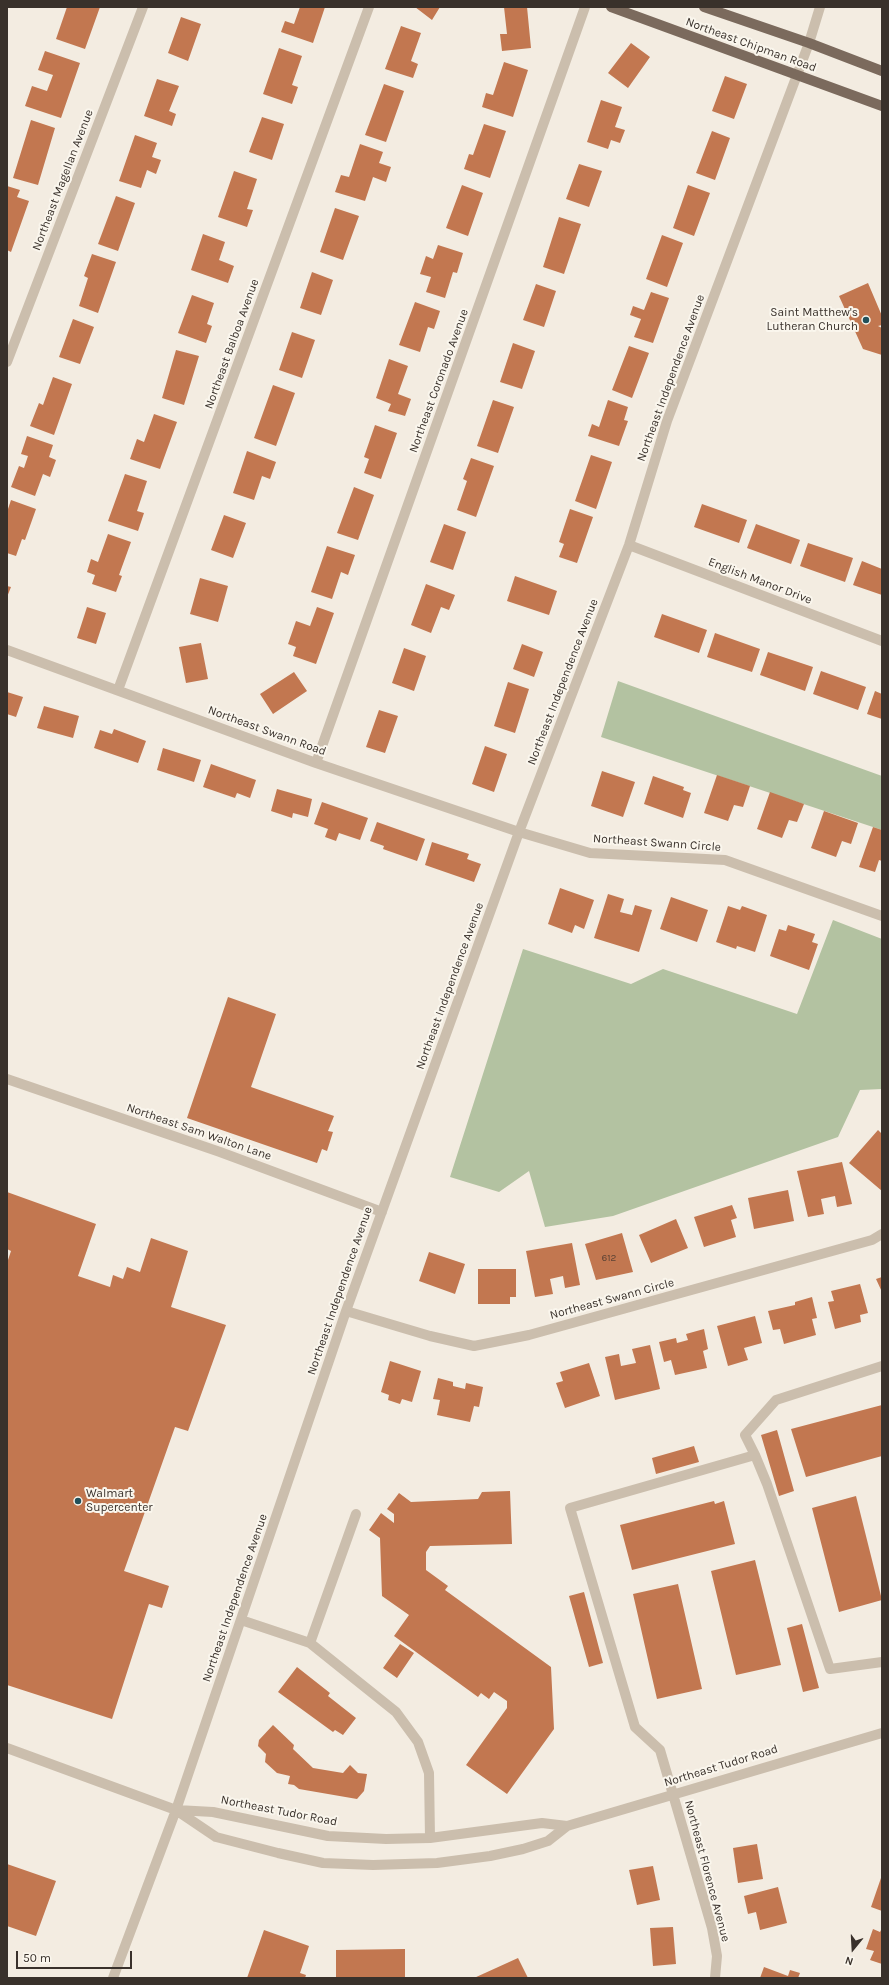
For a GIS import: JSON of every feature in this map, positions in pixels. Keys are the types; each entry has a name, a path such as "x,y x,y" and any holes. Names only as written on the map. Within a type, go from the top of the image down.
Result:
{"main road":[{"name":"Northeast Chipman Road","path":"611,7 796,76 882,106"},
{"name":"Northeast Chipman Road","path":"704,7 809,43 882,71"}],"street":[{"name":"Northeast Magellan Avenue","path":"7,362 143,7"},
{"name":"Northeast Balboa Avenue","path":"118,690 369,7"},
{"name":"Northeast Coronado Avenue","path":"316,763 585,7"},
{"name":"Northeast Independence Avenue","path":"113,1978 176,1810 346,1311 519,832 629,545 668,421 809,43 820,7"},
{"name":"English Manor Drive","path":"629,545 882,640"},
{"name":"Northeast Swann Road","path":"7,650 316,763 519,832"},
{"name":"Northeast Swann Circle","path":"519,832 590,853 725,860 882,916"},
{"name":"Northeast Sam Walton Lane","path":"7,1079 220,1152 382,1212"},
{"name":"Northeast Swann Circle","path":"346,1311 430,1336 474,1346 529,1335 872,1240 882,1234"},
{"path":"882,1366 776,1400 745,1435 755,1454 767,1484 830,1669 882,1662"},
{"name":"Northeast Florence Avenue","path":"715,1978 717,1956 712,1928 660,1750 635,1727 570,1508 755,1454"},
{"path":"310,1643 356,1514"},
{"path":"241,1620 310,1643 396,1712 418,1742 429,1773 430,1838"},
{"name":"Northeast Tudor Road","path":"176,1810 213,1812 328,1836 386,1839 430,1838 542,1824 567,1826 882,1733"},
{"name":"Northeast Tudor Road","path":"7,1748 176,1810 216,1837 278,1854 323,1863 373,1865 437,1864 490,1856 523,1849 548,1841 567,1826"}],"green space":[{"path":"618,681 882,776 882,830 601,737"},
{"path":"833,920 882,939 882,1089 860,1090 838,1137 613,1216 545,1227 529,1171 499,1192 450,1177 523,949 631,984 663,969 797,1014"}],"building":[{"path":"67,7 100,7 85,49 56,39"},
{"path":"300,7 325,7 313,43 281,32 285,21 294,24"},
{"path":"415,7 440,7 432,20"},
{"path":"504,7 527,7 531,48 502,51 500,34 507,34"},
{"path":"181,17 201,24 188,61 168,53"},
{"path":"401,26 421,33 411,61 418,64 413,78 385,69"},
{"path":"631,43 650,57 628,88 608,73"},
{"path":"279,48 302,56 292,85 298,87 292,104 263,94"},
{"path":"45,51 80,63 61,118 25,106 32,86 47,91 53,75 38,70"},
{"path":"504,62 528,70 513,117 482,107 486,93 493,95"},
{"path":"725,76 747,84 734,119 712,111"},
{"path":"157,79 179,86 169,111 176,114 172,126 144,116"},
{"path":"384,84 404,91 386,142 365,135"},
{"path":"601,100 622,107 615,127 625,130 620,143 611,140 608,149 587,142"},
{"path":"262,117 284,124 272,160 249,152"},
{"path":"31,120 55,128 38,185 13,178"},
{"path":"484,124 506,131 490,178 464,169 469,154 473,155"},
{"path":"712,131 730,138 715,180 696,173"},
{"path":"135,135 157,143 152,157 161,160 156,174 147,170 141,188 119,181"},
{"path":"360,144 383,152 379,163 391,167 386,182 373,177 365,201 335,192 341,175 349,177"},
{"path":"579,164 602,171 589,207 566,199"},
{"path":"234,171 257,179 247,209 253,210 247,227 218,217"},
{"path":"462,185 483,193 468,236 446,228"},
{"path":"688,185 710,193 694,236 673,228"},
{"path":"7,186 20,190 17,197 29,201 11,252 7,250"},
{"path":"116,196 135,203 118,251 98,244"},
{"path":"335,208 359,216 343,260 320,252"},
{"path":"559,217 581,224 564,274 543,267"},
{"path":"203,234 225,242 219,260 234,266 228,283 191,270"},
{"path":"662,235 683,243 667,287 646,279"},
{"path":"438,245 463,253 457,273 453,272 445,298 426,292 431,277 420,274 426,256 433,259"},
{"path":"92,254 116,262 98,313 79,306 88,278 84,276"},
{"path":"312,272 333,280 321,315 300,308"},
{"name":"Saint Matthew's Lutheran Church","path":"868,283 882,316 882,325 878,326 882,328 882,355 863,349 839,296"},
{"path":"536,284 556,291 544,327 523,320"},
{"path":"651,292 669,298 653,343 634,337 641,319 630,315 633,306 644,310"},
{"path":"192,295 214,303 207,324 212,326 206,343 178,333"},
{"path":"415,302 440,311 434,329 428,327 420,352 399,345"},
{"path":"73,319 94,327 80,364 59,357"},
{"path":"292,332 315,340 302,378 279,370"},
{"path":"513,343 535,351 522,389 500,382"},
{"path":"629,346 649,353 632,398 612,390"},
{"path":"176,350 199,356 184,405 162,398"},
{"path":"389,359 408,366 398,394 411,399 405,416 388,411 391,404 376,398"},
{"path":"53,377 72,384 54,435 30,426 39,403 43,405"},
{"path":"273,385 295,393 276,446 254,438"},
{"path":"493,400 514,407 498,453 477,446"},
{"path":"608,400 628,407 624,420 628,421 619,446 588,436 592,424 599,427"},
{"path":"154,414 177,422 160,469 130,459 137,439 144,442"},
{"path":"375,425 397,433 381,479 364,473 369,459 364,457"},
{"path":"27,436 53,445 49,457 56,460 50,477 43,474 35,496 11,487 19,466 24,468 28,456 21,454"},
{"path":"247,451 276,462 270,479 262,476 254,500 233,493"},
{"path":"591,455 612,462 596,509 575,501"},
{"path":"471,458 494,466 476,517 457,510 467,481 463,479"},
{"path":"125,474 147,481 137,511 144,513 138,531 108,521"},
{"path":"354,487 374,495 358,540 337,533"},
{"path":"11,500 36,509 25,540 22,539 16,556 7,553 7,512"},
{"path":"702,504 747,520 739,543 694,527"},
{"path":"570,509 593,517 577,563 559,557 564,544 559,542"},
{"path":"224,515 246,523 233,558 211,550"},
{"path":"444,524 466,532 453,570 430,562"},
{"path":"756,524 800,540 791,564 747,548"},
{"path":"108,534 131,542 119,575 122,576 116,592 92,584 95,575 87,572 91,559 98,562"},
{"path":"808,543 853,558 845,582 800,566"},
{"path":"327,546 355,555 348,575 341,572 332,599 311,592"},
{"path":"862,561 882,569 882,595 853,585"},
{"path":"515,576 557,591 549,615 507,601"},
{"path":"200,578 228,586 218,622 190,614"},
{"path":"426,584 455,595 449,610 441,607 431,633 411,625"},
{"path":"7,586 11,587 7,597"},
{"path":"87,607 106,613 96,644 77,638"},
{"path":"317,607 334,613 316,664 293,656 296,647 288,644 296,621 310,626"},
{"path":"662,614 707,630 699,653 654,637"},
{"path":"715,633 760,649 752,672 707,657"},
{"path":"201,643 208,679 186,683 179,647"},
{"path":"522,644 543,652 534,677 513,669"},
{"path":"404,648 426,656 414,691 392,683"},
{"path":"768,652 813,667 805,691 760,675"},
{"path":"821,671 866,687 858,710 813,694"},
{"path":"294,672 307,691 273,714 260,694"},
{"path":"508,682 529,689 515,733 494,726"},
{"path":"875,691 882,694 882,719 867,714"},
{"path":"7,692 23,697 16,717 7,714"},
{"path":"44,706 79,716 73,738 37,728"},
{"path":"379,710 398,716 385,753 366,747"},
{"path":"114,729 146,741 138,763 94,748 100,730 112,734"},
{"path":"485,746 507,754 494,792 472,784"},
{"path":"163,748 201,760 194,782 157,770"},
{"path":"211,764 256,780 250,798 237,793 235,798 203,787"},
{"path":"602,771 635,782 623,817 591,806"},
{"path":"717,775 750,786 743,807 734,805 728,821 704,813"},
{"path":"653,776 684,787 683,790 691,793 683,818 644,804"},
{"path":"277,789 312,799 308,817 293,813 292,818 271,811"},
{"path":"770,792 804,804 797,822 789,820 782,838 757,829"},
{"path":"322,802 368,818 360,840 339,833 336,841 325,837 328,829 314,824"},
{"path":"824,811 858,823 851,844 842,841 836,857 811,848"},
{"path":"377,822 425,839 417,861 383,849 384,846 370,841"},
{"path":"873,827 882,830 882,861 879,860 875,872 859,867"},
{"path":"432,842 469,854 467,859 481,864 474,882 425,865"},
{"path":"560,888 594,900 584,929 575,925 572,933 548,924"},
{"path":"608,894 624,899 620,912 632,915 635,905 652,910 639,952 594,938"},
{"path":"671,897 708,910 697,942 660,929"},
{"path":"728,906 740,910 742,906 767,915 755,952 737,946 736,949 716,942"},
{"path":"788,925 815,934 812,942 818,944 809,970 770,956 779,929 786,931"},
{"path":"228,997 276,1014 251,1087 334,1116 328,1131 333,1132 327,1151 322,1149 317,1163 187,1118"},
{"path":"878,1130 882,1134 882,1191 849,1163"},
{"path":"842,1162 852,1204 837,1207 835,1196 821,1199 824,1214 808,1217 797,1171"},
{"path":"788,1190 794,1221 754,1229 748,1198"},
{"name":"Walmart Supercenter","path":"7,1192 96,1224 78,1276 110,1287 113,1275 123,1279 127,1267 140,1272 151,1238 188,1251 171,1307 226,1325 188,1431 175,1427 124,1571 169,1586 162,1608 149,1604 112,1719 7,1685 7,1263 11,1251 7,1249"},
{"path":"732,1205 737,1218 731,1220 736,1237 704,1247 694,1217"},
{"path":"676,1219 688,1248 651,1263 639,1235"},
{"path":"622,1233 633,1272 596,1280 585,1244"},
{"path":"572,1243 580,1285 565,1288 563,1276 550,1279 553,1294 535,1297 526,1251"},
{"path":"429,1252 465,1264 455,1294 419,1281"},
{"path":"478,1269 516,1269 516,1297 510,1297 510,1304 478,1304"},
{"path":"882,1277 882,1292 876,1279"},
{"path":"860,1284 868,1313 860,1315 861,1322 835,1329 828,1302 834,1301 831,1291"},
{"path":"812,1297 817,1318 812,1319 816,1335 784,1344 780,1329 773,1330 768,1311 795,1305 795,1302"},
{"path":"755,1316 762,1343 744,1348 748,1360 728,1366 717,1326"},
{"path":"704,1329 708,1349 703,1351 707,1368 675,1375 671,1360 664,1362 659,1342 676,1338 677,1343 688,1340 686,1334"},
{"path":"650,1345 660,1389 615,1400 605,1357 619,1354 621,1366 636,1363 632,1349"},
{"path":"390,1361 421,1371 412,1402 402,1399 400,1404 388,1400 389,1395 381,1392"},
{"path":"589,1363 600,1396 565,1408 556,1383 563,1381 560,1372"},
{"path":"438,1378 453,1382 453,1386 465,1389 466,1383 483,1387 479,1407 474,1406 470,1422 437,1415 440,1400 433,1399"},
{"path":"882,1405 882,1456 806,1477 791,1429"},
{"path":"777,1430 794,1491 779,1496 761,1435"},
{"path":"694,1446 699,1462 656,1474 652,1458"},
{"path":"510,1491 512,1544 430,1546 426,1552 426,1570 448,1586 445,1590 551,1667 554,1729 507,1794 466,1765 507,1708 507,1701 494,1692 489,1699 481,1693 478,1697 394,1636 409,1615 382,1596 380,1538 369,1530 381,1513 394,1523 394,1514 387,1509 399,1493 411,1502 478,1499 482,1492"},
{"path":"856,1496 882,1600 839,1612 812,1508"},
{"path":"714,1501 715,1504 724,1501 735,1544 632,1570 620,1525"},
{"path":"755,1560 781,1665 736,1675 711,1571"},
{"path":"678,1584 702,1689 657,1699 633,1594"},
{"path":"584,1592 603,1663 589,1667 569,1596"},
{"path":"802,1624 819,1688 803,1692 787,1628"},
{"path":"400,1644 414,1653 397,1678 383,1668"},
{"path":"297,1667 330,1693 328,1696 356,1718 343,1735 335,1730 333,1732 278,1692"},
{"path":"273,1725 294,1745 293,1749 313,1768 343,1773 350,1765 358,1773 367,1774 364,1791 357,1799 299,1789 294,1785 288,1784 290,1776 277,1773 265,1762 266,1754 258,1746 259,1740"},
{"path":"757,1844 763,1879 738,1883 733,1848"},
{"path":"7,1864 56,1881 36,1936 7,1926"},
{"path":"653,1866 660,1900 637,1905 629,1870"},
{"path":"882,1875 882,1911 871,1907"},
{"path":"778,1887 787,1923 760,1930 756,1912 748,1914 744,1896"},
{"path":"673,1927 676,1964 653,1966 650,1928"},
{"path":"882,1928 882,1964 870,1960 874,1951 866,1949 873,1929 880,1932"},
{"path":"264,1930 309,1946 300,1973 306,1975 305,1978 247,1978"},
{"path":"405,1949 405,1978 336,1978 336,1950"},
{"path":"518,1958 528,1978 474,1978"},
{"path":"764,1967 788,1976 790,1970 800,1973 798,1978 760,1978"}],"place":[{"name":"Saint Matthew's Lutheran Church","path":"866,320"},
{"name":"Walmart Supercenter","path":"78,1501"}]}
